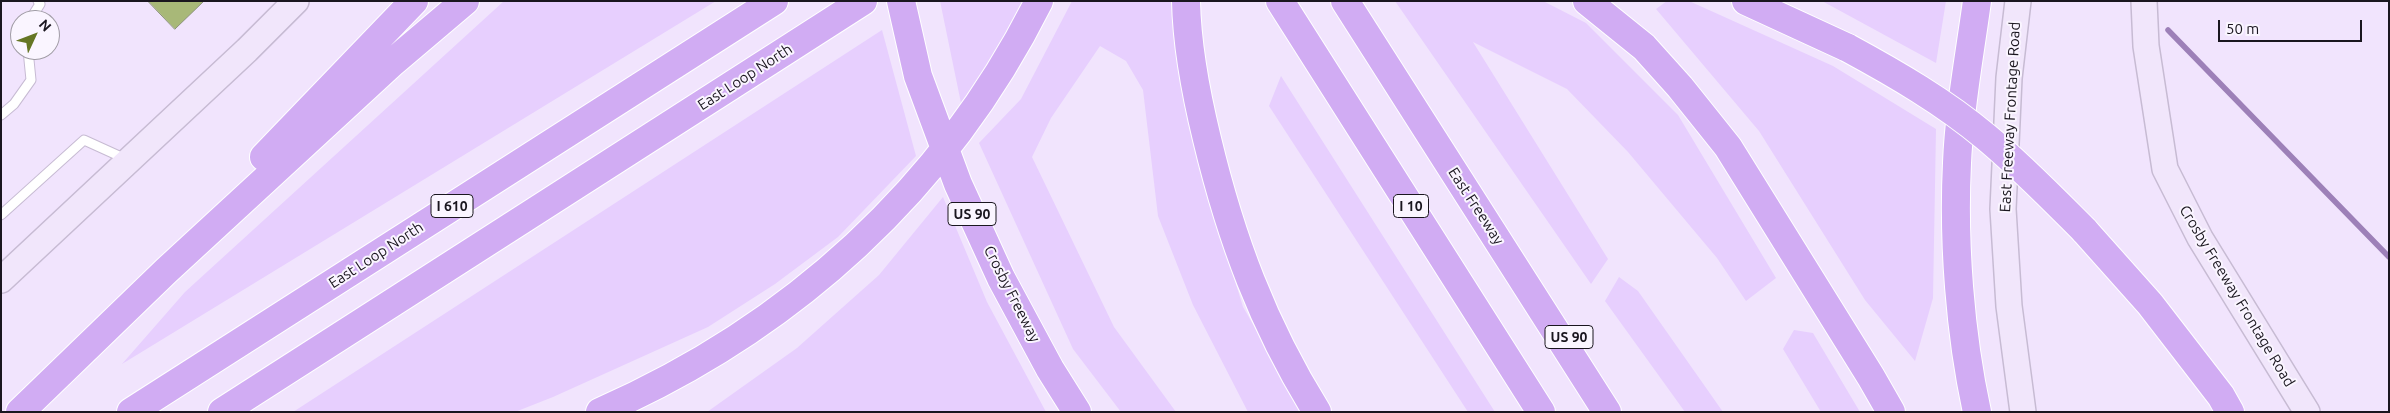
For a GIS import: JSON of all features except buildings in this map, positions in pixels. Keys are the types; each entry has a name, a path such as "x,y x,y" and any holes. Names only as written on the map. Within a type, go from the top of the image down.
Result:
{"highway":[{"path":"166,271 178,245 414,1"},
{"path":"20,412 166,271 393,62 465,1"},
{"name":"East Loop North","path":"131,412 774,1"},
{"name":"East Loop North","path":"222,412 863,1"},
{"name":"Crosby Freeway","path":"900,1 918,76 958,184 1001,278 1050,369 1077,412"},
{"path":"600,412 684,371 750,329 806,290 880,223 927,171 958,131 989,86 1039,1"},
{"path":"1186,1 1193,81 1227,217 1244,268 1271,329 1290,367 1317,412"},
{"name":"I 10","path":"1280,1 1541,412"},
{"name":"East Freeway","path":"1345,1 1607,412"},
{"path":"1587,1 1644,47 1680,87 1728,148 1871,376 1890,412"},
{"path":"1746,1 1848,48 1898,75 1985,136 2084,230 2150,304 2221,396 2230,412"},
{"path":"1977,1 1957,162 1957,248 1966,349 1977,412"},
{"name":"US 90","path":"1512,262 1626,412"}],"main road":[{"path":"1,280 247,50 296,1"},
{"name":"East Freeway Frontage Road","path":"2018,1 2009,78 2003,209 2009,306 2023,412"},
{"name":"Crosby Freeway Frontage Road","path":"2144,1 2146,46 2165,169 2200,238 2307,412"}],"lane":[{"path":"1,115 14,104 31,80 29,60"},
{"path":"1,214 84,140 129,160"}],"shaded area":[{"path":"504,1 716,1 122,364 185,292"},
{"path":"940,1 1023,1 1005,41 961,103"},
{"path":"1072,1 1176,1 1175,49 1202,172 1243,307 1304,412 1248,412 1193,305 1158,216 1143,90 1126,61 1100,46 1051,118 1032,157 1114,327 1176,412 1121,412 1073,349 979,143 1021,99"},
{"path":"1395,1 1543,1 1586,23 1678,115 1776,278 1746,301 1717,258 1628,152 1567,89 1473,42 1608,259 1591,284"},
{"path":"1667,1 1689,1 1833,66 1936,129 1933,298 1915,361 1865,300 1759,131 1656,9"},
{"path":"1822,1 1946,1 1936,63"},
{"path":"882,30 916,156 838,237 775,284 708,327 553,397 515,412 293,412"},
{"path":"1281,76 1495,412 1468,412 1269,106"},
{"path":"943,197 987,302 1046,412 707,412 797,348 879,275"},
{"path":"1619,277 1638,291 1723,412 1685,412 1605,301"},
{"path":"1794,330 1813,333 1860,412 1821,412 1783,349"}],"waterway":[{"path":"2168,30 2389,257"}]}
